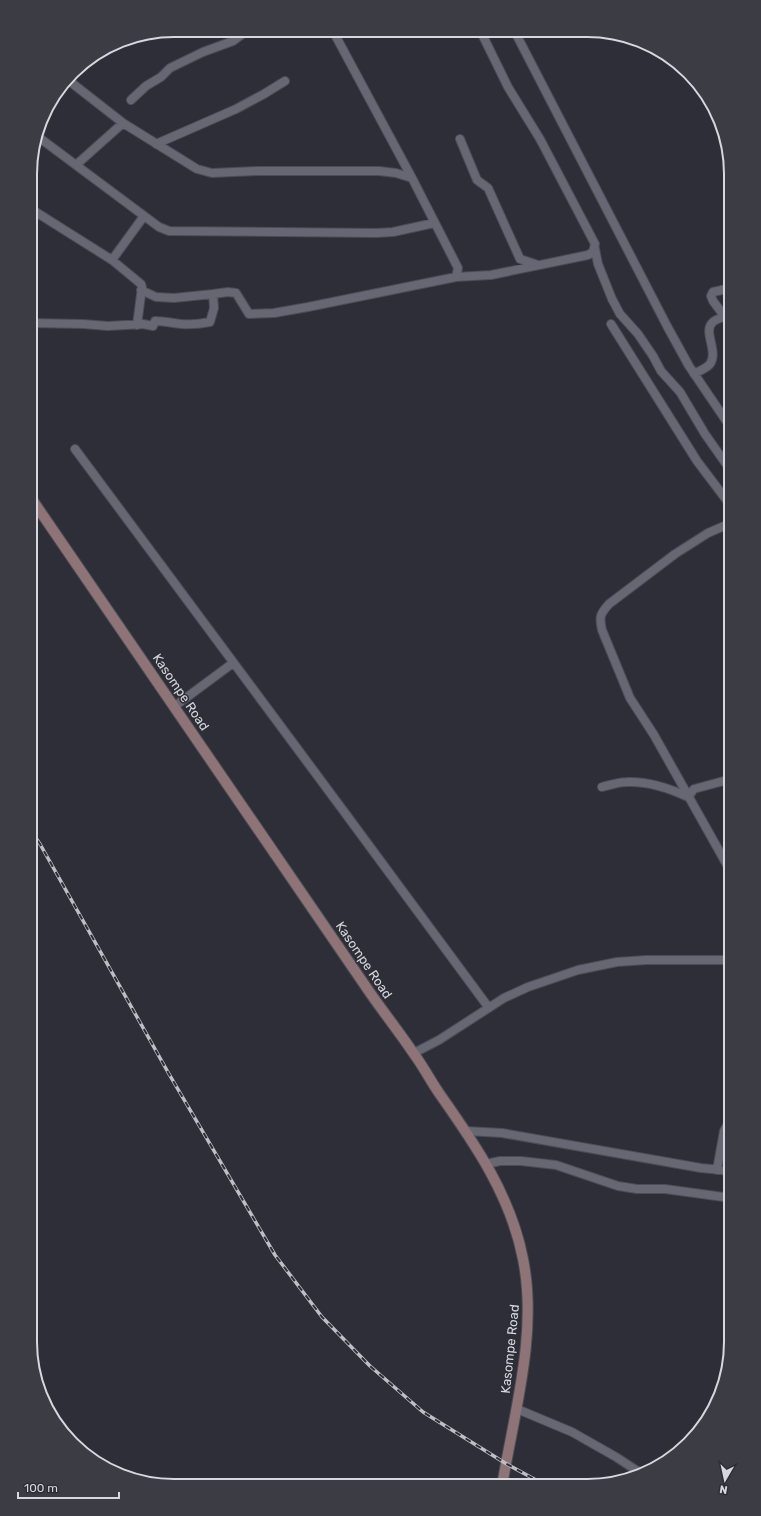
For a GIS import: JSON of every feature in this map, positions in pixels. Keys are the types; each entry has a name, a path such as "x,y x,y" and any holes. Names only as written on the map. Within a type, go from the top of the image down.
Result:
{"street":[{"path":"131,100 146,86 170,68 203,52 233,41 238,37"},
{"path":"336,37 412,178 458,268 456,277"},
{"path":"483,37 508,87 540,139 594,244 598,264 612,299 620,314 638,334 661,371 680,392 705,434 724,462"},
{"path":"518,37 667,326 694,374 724,418"},
{"path":"156,144 236,109 285,81"},
{"path":"72,83 123,123 197,169 212,173 258,171 379,171 396,173 412,178"},
{"path":"76,166 123,123"},
{"path":"460,139 477,180 488,188 520,259 538,265"},
{"path":"42,140 159,228 170,231 376,233 393,232 434,223"},
{"path":"37,215 112,260 141,284 137,325"},
{"path":"112,260 144,216"},
{"path":"141,290 156,297 174,298 228,292 236,293 249,314 274,313 337,302 456,277 491,275 588,255 595,249"},
{"path":"724,290 713,292 711,296 712,301 724,312"},
{"path":"37,323 108,326 144,324 153,326 155,321 165,321 197,325 210,322 214,308 213,294"},
{"path":"694,374 710,363 713,358 710,325 714,321 724,317"},
{"path":"611,324 697,461 724,497"},
{"path":"75,449 233,663 283,727 489,1008"},
{"name":"Kasompe Road","path":"37,507 175,706 368,990 414,1053 436,1089 466,1131 500,1188 511,1216 523,1259 527,1288 528,1321 517,1409 503,1479"},
{"path":"724,526 708,533 675,554 609,604 602,612 600,621 602,630 630,698 654,734 724,860"},
{"path":"175,706 233,663"},
{"path":"688,797 694,789 724,780"},
{"path":"602,787 627,782 655,785 673,790 688,797"},
{"path":"414,1053 439,1040 504,998 528,987 578,970 617,962 646,960 724,960"},
{"path":"466,1131 502,1133 724,1170"},
{"path":"717,1170 724,1131"},
{"path":"486,1164 500,1161 528,1162 556,1166 618,1186 637,1189 665,1189 724,1197"},
{"path":"517,1409 572,1432 636,1470"}],"railway":[{"path":"37,840 169,1074 275,1255 322,1317 370,1366 423,1412 505,1463 534,1479"}]}
